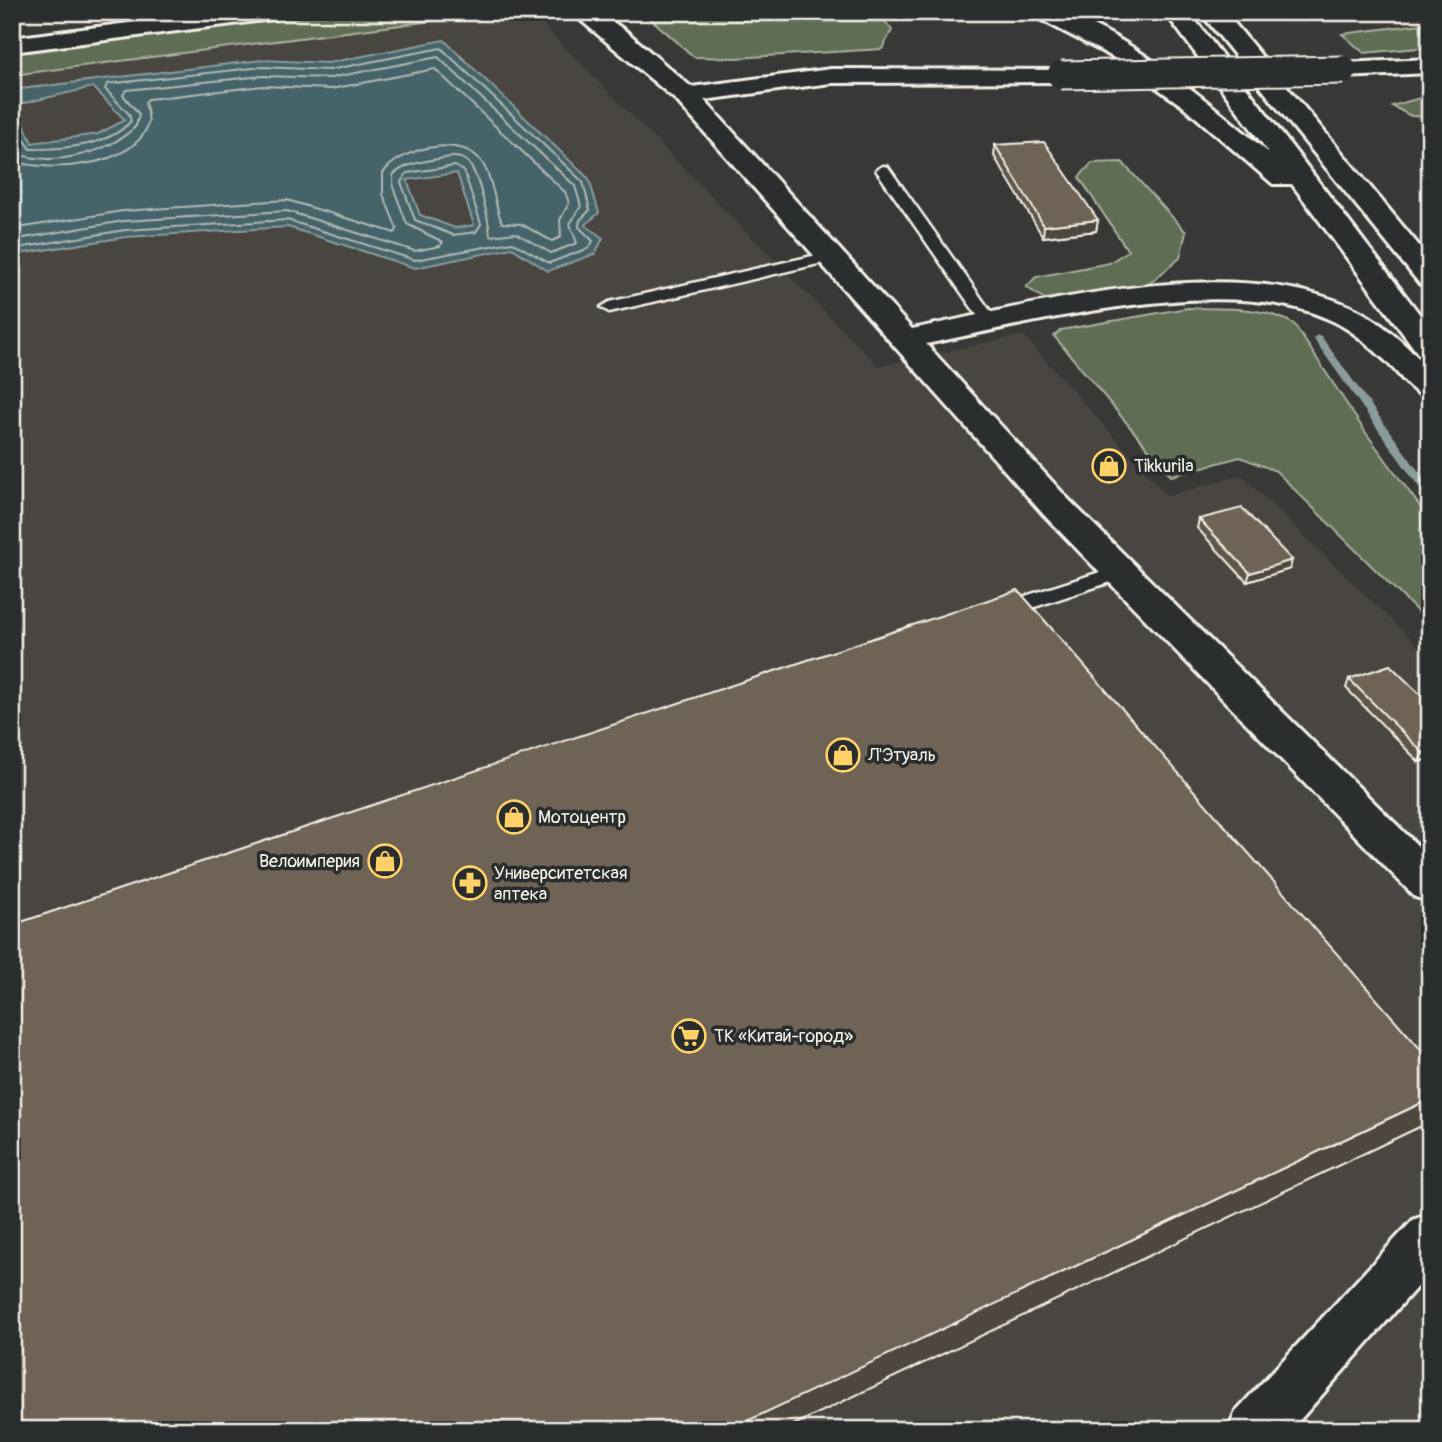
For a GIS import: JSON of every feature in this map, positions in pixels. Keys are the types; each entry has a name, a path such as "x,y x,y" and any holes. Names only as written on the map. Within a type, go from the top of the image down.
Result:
{"street":[{"path":"12,23 61,22 135,12"},
{"path":"12,45 272,12"},
{"path":"583,12 619,37 685,95 903,340 1119,572 1430,885"},
{"path":"1044,12 1122,52 1193,102 1337,222"},
{"path":"1177,12 1430,349"},
{"path":"1212,12 1430,278"},
{"path":"1252,24 1278,92"},
{"path":"685,95 831,76 1061,75 1430,66"},
{"path":"903,340 1173,290 1251,290 1300,299 1339,312 1409,366 1430,389"},
{"path":"1255,1430 1430,1236"}],"lane":[{"path":"883,170 990,322"},
{"path":"610,307 830,257"},
{"path":"987,616 1119,572"}],"shaded area":[{"path":"394,12 486,12 543,25 878,366 1023,335 1167,496 1241,475 1430,657 1429,1430 12,1430 12,64"}],"green space":[{"path":"345,12 456,12 447,19 12,75 12,52"},
{"path":"643,12 872,12 880,15 892,30 882,49 735,58 694,57"},
{"path":"1430,23 1430,47 1364,53 1342,34"},
{"path":"1430,95 1430,117 1411,116 1392,106"},
{"path":"1122,162 1186,232 1180,258 1149,284 1046,300 1026,287 1036,277 1109,263 1128,251 1079,177 1092,163"},
{"path":"1187,308 1255,311 1294,324 1366,433 1430,520 1430,624 1276,471 1240,457 1171,476 1054,336 1061,330"}],"water":[{"path":"444,40 589,179 599,213 585,225 603,238 595,254 548,271 512,248 415,268 288,227 126,237 12,255 12,90 262,60 328,63","holes":["93,87 125,120 98,134 32,143 16,105","457,173 474,225 455,228 420,215 407,180"]}],"building":[{"path":"1044,142 1098,220 1044,226 995,145"},
{"path":"1242,508 1292,560 1250,573 1199,519"},
{"name":"ТК «Китай-город»","path":"1018,590 1430,1060 1430,1099 728,1430 12,1430 12,925"},
{"path":"1390,665 1430,704 1430,751 1423,753 1349,679"}],"waterway":[{"path":"1318,338 1430,495"}],"place":[{"name":"Tikkurila","path":"1109,466"},
{"name":"Л'Этуаль","path":"843,755"},
{"name":"Мотоцентр","path":"514,817"},
{"name":"Велоимперия","path":"385,861"},
{"name":"Университетская аптека","path":"470,883"},
{"name":"ТК «Китай-город»","path":"689,1036"}]}
